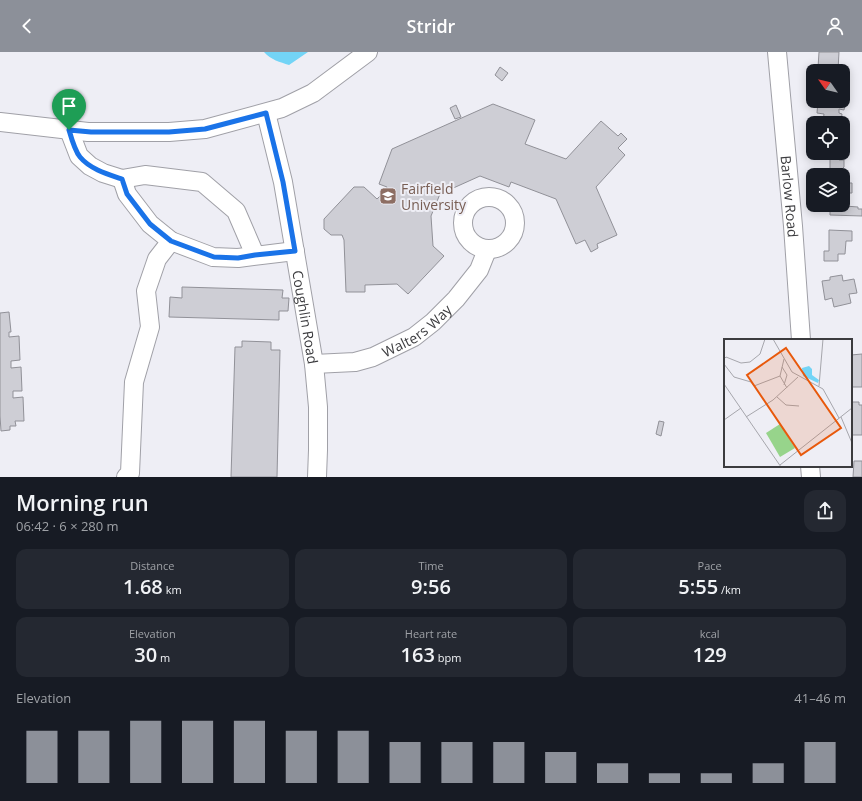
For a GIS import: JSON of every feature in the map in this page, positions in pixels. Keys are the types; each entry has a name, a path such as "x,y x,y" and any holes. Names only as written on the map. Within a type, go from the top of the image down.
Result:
{"street":[{"path":"0,122 91,132 169,132 205,129 282,108 313,94 368,52"},
{"name":"Barlow Road","path":"778,52 801,339"},
{"name":"Coughlin Road","path":"266,113 283,182 314,364 318,407 317,477"},
{"path":"69,130 79,156 90,166 103,172 122,179 145,174 202,182 236,211 255,255"},
{"path":"122,179 127,194 150,224 171,241 214,257 238,258 295,251"},
{"path":"126,477 130,473 134,382 150,327 146,291 157,259 171,241"},
{"name":"Walters Way","path":"314,364 355,362 373,357 414,336 433,322 456,299 479,270 486,250"},
{"path":"810,467 811,477"}],"water":[{"path":"264,52 308,52 289,65 273,59"}],"building":[{"path":"819,52 839,52 838,64 818,64"},
{"path":"500,67 508,73 502,81 495,75"},
{"path":"493,104 535,120 525,144 566,159 601,121 618,136 621,133 627,139 618,148 625,155 596,187 617,235 597,244 598,248 591,252 585,240 576,244 556,199 511,182 509,187 480,176 440,194 431,216 433,246 444,256 408,294 397,284 365,285 365,292 346,292 344,240 342,235 331,235 324,229 324,219 354,187 364,187 377,199 380,196 383,198 387,187 379,184 392,149"},
{"path":"456,105 461,117 455,119 450,108"},
{"path":"817,108 844,108 844,110 839,109 839,113 842,114 842,116 824,116 824,114 817,113"},
{"path":"830,160 844,160 843,168 830,168"},
{"path":"850,183 852,183 852,193 850,193"},
{"path":"850,206 862,209 862,216 830,215 830,212 850,212"},
{"path":"829,230 852,231 852,241 846,241 845,254 838,254 838,261 824,261 824,251 829,251"},
{"path":"842,275 843,281 854,279 857,293 849,294 851,303 834,307 832,298 825,300 822,281 830,280 830,277"},
{"path":"182,287 283,290 282,298 289,298 288,311 279,311 279,320 169,317 170,297 182,298"},
{"path":"9,312 11,332 9,332 9,337 19,336 20,360 11,361 11,368 21,367 22,391 13,391 13,398 23,397 24,421 15,421 16,426 10,426 10,430 1,431 0,313"},
{"path":"242,341 271,342 271,350 280,350 277,477 231,477 235,347 242,347"},
{"path":"862,354 862,387 852,387 852,355"},
{"path":"852,402 859,402 859,405 862,405 862,435 852,435"},
{"path":"659,421 664,422 661,436 656,434"},
{"path":"854,461 862,461 862,477 853,477"}],"place":[{"name":"Fairfield University","path":"388,196"}],"route":[{"path":"266,113 283,182 295,251 238,258 214,257 171,241 150,224 127,194 122,179 90,166 79,156 69,130 91,132 169,132 205,129 266,113"}]}
